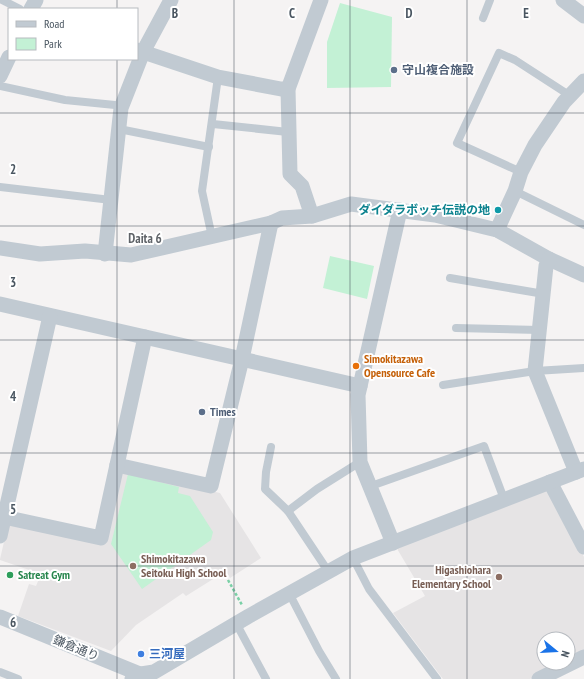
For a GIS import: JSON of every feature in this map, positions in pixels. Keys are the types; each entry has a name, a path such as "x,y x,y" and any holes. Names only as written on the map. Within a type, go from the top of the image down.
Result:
{"street":[{"path":"171,0 140,51 218,77 288,89"},
{"path":"312,216 302,186 290,174 288,89 321,0"},
{"path":"564,0 584,16"},
{"path":"0,76 8,59"},
{"path":"106,254 121,108 137,60"},
{"path":"497,230 515,191 521,172 535,145 569,95 584,81"},
{"path":"0,248 40,254 85,251 131,255 271,223 282,218 312,216 351,204 435,215 497,230 549,259 584,275"},
{"path":"393,543 360,462 358,396 400,210"},
{"path":"117,465 212,486 242,359 271,223"},
{"path":"141,678 154,672 242,619 353,558 580,471 535,371 546,266 549,259"},
{"path":"0,304 360,386"},
{"path":"0,536 50,316"},
{"path":"4,517 101,538 146,338"},
{"path":"550,482 584,547"},
{"name":"鎌倉通り","path":"1,620 141,678"},
{"path":"539,679 584,657"}],"lane":[{"path":"2,0 18,8"},
{"path":"483,18 490,0"},
{"path":"521,172 457,143 499,53 515,60 569,95"},
{"path":"212,236 202,191 210,147 218,77"},
{"path":"0,86 65,100 115,105 121,108"},
{"path":"212,124 288,132"},
{"path":"119,129 210,147"},
{"path":"0,187 111,200"},
{"path":"515,191 584,225"},
{"path":"450,278 544,294"},
{"path":"456,328 539,330"},
{"path":"443,384 535,371 584,368"},
{"path":"371,486 484,446 504,499"},
{"path":"271,447 266,472 265,489 288,511 328,572"},
{"path":"288,511 318,489 360,462"},
{"path":"353,558 369,589 437,679"},
{"path":"289,593 319,651 336,679"},
{"path":"242,619 266,679"},
{"path":"0,672 18,679"}],"path":[{"path":"228,580 242,619"}],"shaded area":[{"name":"Shimokitazawa Seitoku High School","path":"124,471 220,493 261,558 230,578 226,571 186,596 183,593 136,625 111,651 18,616 29,584 36,586 41,574 0,559 8,525 103,544 119,477"},
{"name":"Higashiohara Elementary School","path":"547,488 551,491 584,557 584,652 576,656 576,631 536,631 536,671 546,671 530,679 443,679 393,613 425,596 396,547"}],"green space":[{"path":"340,3 392,17 391,87 327,88 327,42"},
{"path":"330,256 374,266 367,299 323,288"},
{"path":"128,474 179,487 178,493 190,496 213,532 211,540 142,589 111,544"}],"place":[{"name":"守山複合施設","path":"394,70"},
{"name":"ダイダラボッチ伝説の地","path":"498,210"},
{"name":"Simokitazawa Opensource Cafe","path":"356,366"},
{"name":"Times","path":"202,412"},
{"name":"Shimokitazawa Seitoku High School","path":"133,566"},
{"name":"Satreat Gym","path":"10,575"},
{"name":"Higashiohara Elementary School","path":"499,577"},
{"name":"三河屋","path":"141,654"}],"district":[{"name":"Daita 6","path":"145,238"}]}
